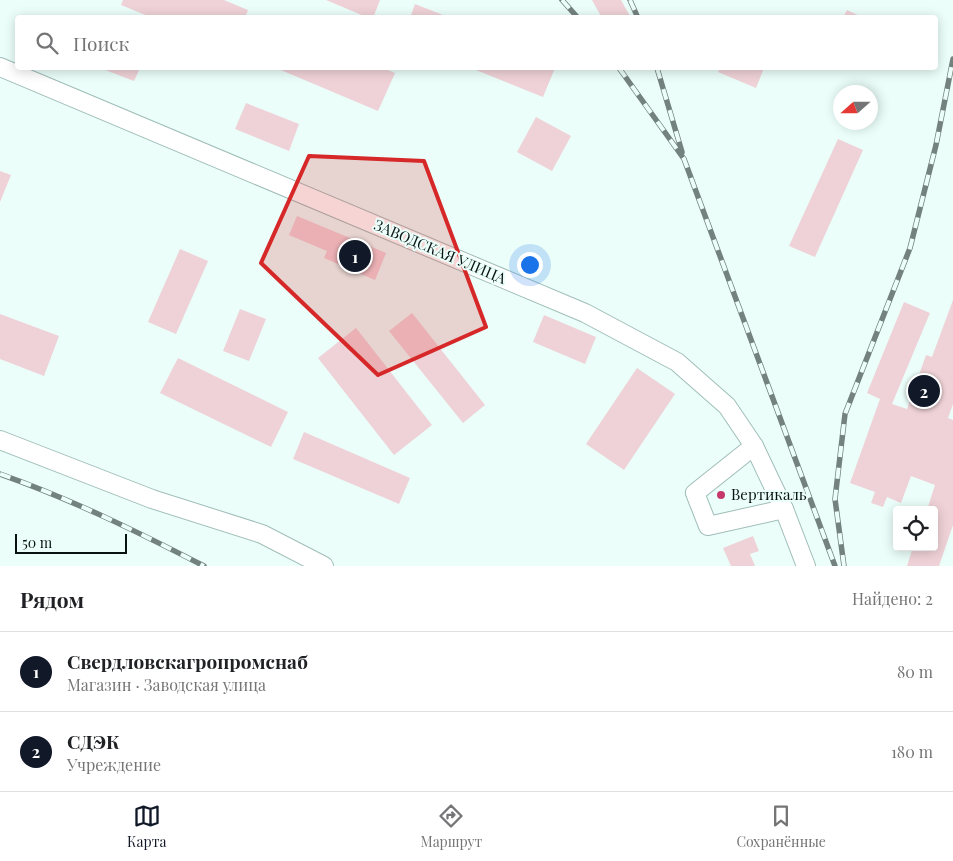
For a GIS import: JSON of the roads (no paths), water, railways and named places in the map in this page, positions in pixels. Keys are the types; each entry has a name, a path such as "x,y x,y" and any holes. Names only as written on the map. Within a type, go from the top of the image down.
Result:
{"street":[{"name":"ЗАВОДСКАЯ УЛИЦА","path":"0,67 585,313 677,362 727,406 754,446 784,509 806,566"},
{"path":"0,440 152,499 262,534 324,566"},
{"path":"754,446 695,493 708,526 784,509"}],"railway":[{"path":"562,0 575,15"},
{"path":"630,0 637,15"},
{"path":"844,566 835,499 845,414 910,248 936,145 953,59"},
{"path":"620,70 684,159 835,566"},
{"path":"658,70 682,152"},
{"path":"0,474 53,494 204,566"}],"place":[{"name":"Свердловскагропромснаб","path":"355,256"},
{"name":"СДЭК","path":"924,391"},
{"name":"Вертикаль","path":"721,495"}]}
